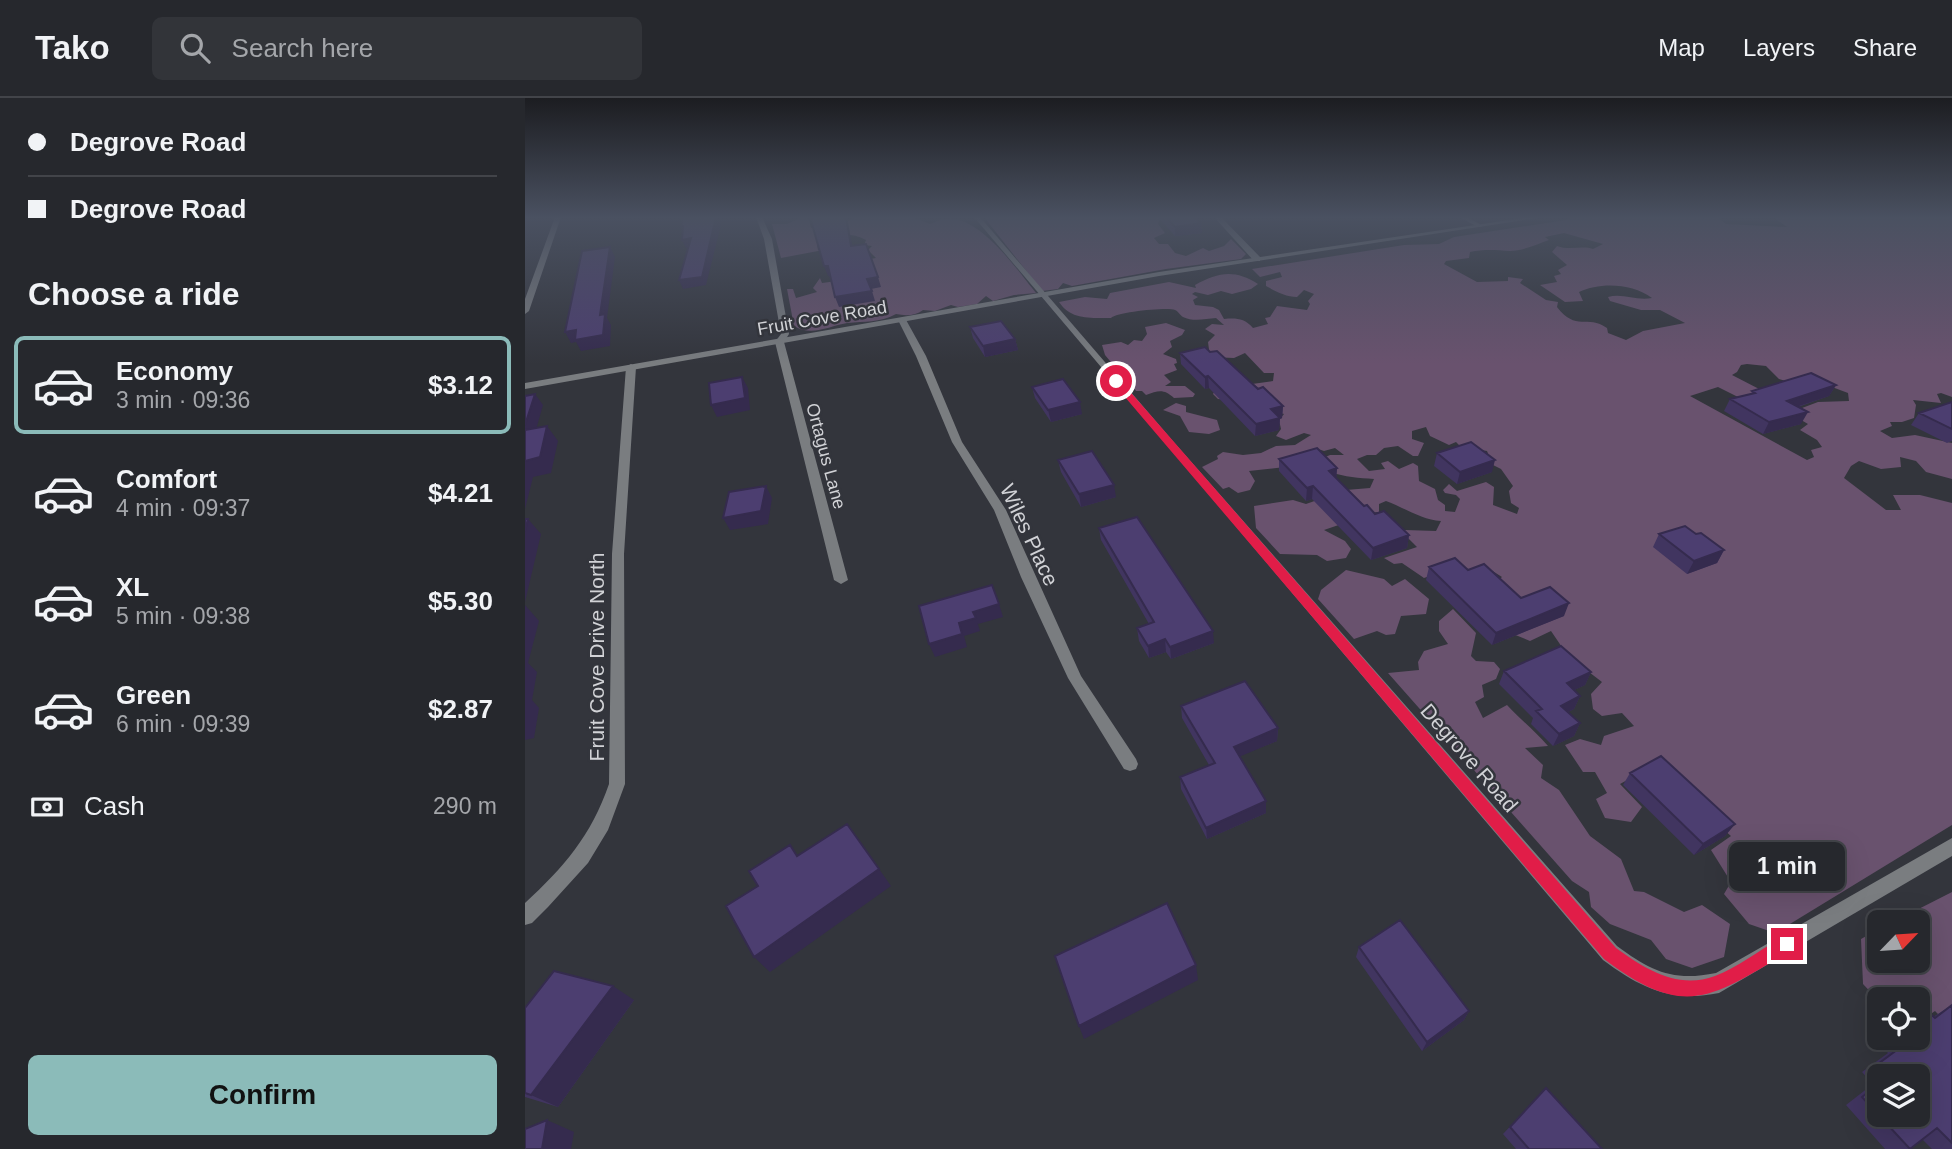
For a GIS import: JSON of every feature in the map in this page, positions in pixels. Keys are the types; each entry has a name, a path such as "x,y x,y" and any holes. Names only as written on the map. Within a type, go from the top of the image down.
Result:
{"street":[{"path":"525,312 541,266"},
{"name":"Ortagus Lane","path":"773,266 785,335 779,342 841,580"},
{"name":"Degrove Road","path":"1019,266 1610,953 1636,973 1665,985 1685,988 1719,984 1892,884 1952,846"},
{"name":"Fruit Cove Road","path":"525,386 1215,266"},
{"name":"Wiles Place","path":"902,320 921,356 957,442 1000,510 1028,577 1076,678 1130,764"},
{"name":"Fruit Cove Drive North","path":"525,916 571,874 589,850 606,820 617,784 618,554 631,367"}],"shaded area":[{"path":"858,266 1014,266 1036,293 993,301 986,296 977,304 958,307 951,305 910,315 896,314 878,320 847,323 821,330 807,331 794,326 787,289 793,289 796,298 817,292 813,288 820,278 822,283 844,280"},
{"path":"1022,266 1188,266 1072,286 1063,283 1058,289 1042,291"},
{"path":"1271,266 1448,266 1477,282 1508,281 1508,277 1523,279 1520,283 1546,300 1558,302 1557,307 1570,319 1600,324 1607,328 1608,333 1626,340 1643,331 1685,323 1660,310 1641,310 1610,301 1608,297 1652,298 1635,289 1596,287 1579,292 1583,301 1565,302 1540,285 1557,282 1554,276 1561,274 1558,270 1565,266 1952,266 1952,397 1937,394 1941,403 1913,400 1916,405 1914,418 1890,422 1892,426 1880,431 1892,438 1915,435 1952,443 1952,479 1926,472 1916,461 1900,457 1901,467 1881,469 1859,461 1851,466 1844,478 1886,510 1901,510 1893,495 1920,495 1952,503 1952,825 1775,933 1749,924 1724,894 1731,882 1711,850 1731,836 1651,767 1620,784 1642,807 1631,822 1605,818 1596,799 1607,793 1595,772 1583,772 1565,745 1580,739 1601,745 1604,736 1634,726 1622,713 1602,716 1593,709 1591,694 1602,682 1568,656 1551,631 1530,641 1513,634 1493,585 1502,577 1483,565 1462,577 1452,568 1424,578 1402,563 1394,564 1384,558 1417,547 1402,532 1405,530 1436,531 1441,521 1420,516 1386,501 1379,504 1379,512 1368,513 1324,530 1345,541 1351,549 1346,558 1327,561 1317,555 1280,554 1256,528 1254,506 1293,500 1306,504 1346,490 1370,488 1374,479 1330,472 1323,458 1344,455 1335,448 1324,451 1318,449 1285,467 1249,471 1255,481 1250,490 1238,493 1229,487 1223,489 1202,467 1218,459 1217,456 1223,452 1243,455 1261,453 1276,446 1295,445 1311,435 1304,433 1286,440 1276,436 1281,429 1279,420 1284,414 1239,401 1218,399 1213,394 1216,389 1273,381 1274,373 1264,373 1245,353 1234,358 1210,357 1208,342 1215,335 1205,329 1212,324 1224,325 1216,318 1191,319 1170,309 1132,312 1111,318 1082,317 1069,312 1059,302 1085,297 1107,299 1110,293 1169,282 1196,288 1195,285 1211,277 1234,274 1258,284 1251,289 1232,294 1221,291 1208,295 1195,292 1192,294 1198,297 1193,300 1195,305 1213,307 1219,310 1224,319 1240,319 1253,328 1268,324 1265,318 1270,317 1277,306 1307,310 1310,304 1308,301 1314,294 1304,290 1297,297 1281,293 1266,286 1266,281 1282,277 1280,272 1260,277 1252,269","holes":["1741,365 1766,366 1779,379 1799,385 1832,387 1848,393 1849,401 1818,402 1802,408 1804,413 1796,417 1808,424 1800,430 1817,440 1822,447 1811,450 1814,457 1807,460 1690,396 1718,387 1740,398 1763,391 1732,375","1426,427 1430,436 1449,445 1456,442 1461,447 1487,451 1489,456 1485,461 1501,469 1513,486 1509,491 1511,503 1519,508 1517,514 1493,505 1494,487 1486,482 1457,491 1449,484 1443,490 1445,493 1456,495 1460,499 1455,512 1445,511 1445,505 1438,500 1435,489 1419,481 1418,466 1413,463 1399,469 1388,461 1381,463 1385,469 1369,471 1357,459 1376,455 1384,448 1398,446 1413,456 1418,456 1424,443 1412,439 1412,431"]},
{"path":"1166,323 1185,330 1182,335 1170,341 1172,347 1163,354 1176,359 1177,363 1174,364 1177,370 1164,375 1171,382 1165,386 1185,386 1195,394 1193,397 1174,398 1164,392 1146,395 1142,391 1136,391 1126,378 1126,370 1131,367 1115,367 1105,355 1102,345 1121,342 1128,345 1134,340 1142,341 1147,334 1145,327"},
{"path":"1176,403 1186,406 1186,412 1217,420 1220,430 1209,434 1189,432 1180,416 1163,410"},
{"path":"1346,570 1384,579 1392,586 1405,579 1429,599 1426,614 1401,616 1395,634 1386,635 1377,631 1354,639 1318,599 1321,590"},
{"path":"1453,609 1476,633 1471,656 1476,661 1494,662 1500,669 1496,679 1482,685 1484,697 1475,702 1483,718 1507,705 1548,746 1525,748 1543,765 1541,778 1559,790 1590,836 1621,859 1634,891 1644,892 1684,912 1702,905 1730,924 1724,957 1692,968 1666,959 1651,940 1610,924 1591,907 1589,892 1572,881 1388,673 1419,670 1418,662 1424,651 1448,644 1439,631 1439,621"},
{"path":"1952,892 1952,1023 1948,1024 1935,1011 1930,1014 1930,987 1867,988 1863,984 1861,939 1867,936 1867,973 1930,973 1930,910 1917,910"}],"building":[{"path":"579,266 607,266 600,315 605,314 603,335 575,340 576,330 565,332"},
{"path":"683,266 705,266 702,277 679,280"},
{"path":"828,266 874,266 878,277 867,279 872,291 835,297"},
{"path":"1001,321 1015,339 983,346 970,327"},
{"path":"1205,347 1210,352 1217,351 1258,389 1263,387 1283,406 1271,409 1280,418 1256,424 1208,376 1205,377 1180,353"},
{"path":"1811,373 1836,385 1787,401 1808,412 1769,422 1730,399 1755,393 1752,391"},
{"path":"742,377 745,398 711,405 709,383"},
{"path":"1063,379 1080,402 1048,410 1032,387"},
{"path":"535,394 525,425 525,396"},
{"path":"1952,402 1952,429 1919,413"},
{"path":"547,426 540,457 525,461 525,430"},
{"path":"1471,442 1495,460 1460,472 1437,453"},
{"path":"1317,448 1337,468 1329,471 1364,506 1367,505 1375,514 1384,511 1409,535 1373,548 1313,486 1307,488 1279,459"},
{"path":"1092,451 1114,485 1079,494 1058,460"},
{"path":"766,486 761,511 723,518 729,492"},
{"path":"1137,517 1213,631 1170,647 1165,639 1148,646 1137,628 1154,622 1099,528"},
{"path":"1685,526 1696,534 1701,533 1724,550 1694,561 1659,534"},
{"path":"1455,558 1468,570 1484,564 1521,598 1550,587 1569,603 1496,633 1429,567"},
{"path":"992,585 999,604 973,612 976,618 959,623 962,634 929,644 919,606"},
{"path":"1561,646 1591,672 1567,683 1580,696 1561,706 1580,723 1559,734 1536,711 1542,709 1504,671"},
{"path":"1245,681 1278,728 1234,747 1266,801 1206,828 1180,777 1215,763 1181,706"},
{"path":"1661,756 1735,824 1703,844 1630,773"},
{"path":"847,824 879,869 754,957 726,906 758,886 749,871 790,845 797,856"},
{"path":"1167,903 1196,965 1079,1026 1055,956"},
{"path":"1400,920 1469,1011 1427,1042 1359,947"},
{"path":"554,971 613,986 531,1095 525,1093 525,1008"},
{"path":"1952,1005 1952,1143 1937,1128 1910,1149 1890,1127 1930,1127 1930,1064 1878,1064 1897,1050 1930,1050 1930,1014 1935,1018"},
{"path":"1546,1088 1602,1149 1529,1149 1510,1127"},
{"path":"547,1120 542,1149 525,1149 525,1129"}],"route":[{"path":"1116,381 1610,953 1636,973 1665,985 1694,989 1719,984 1787,944"}]}
